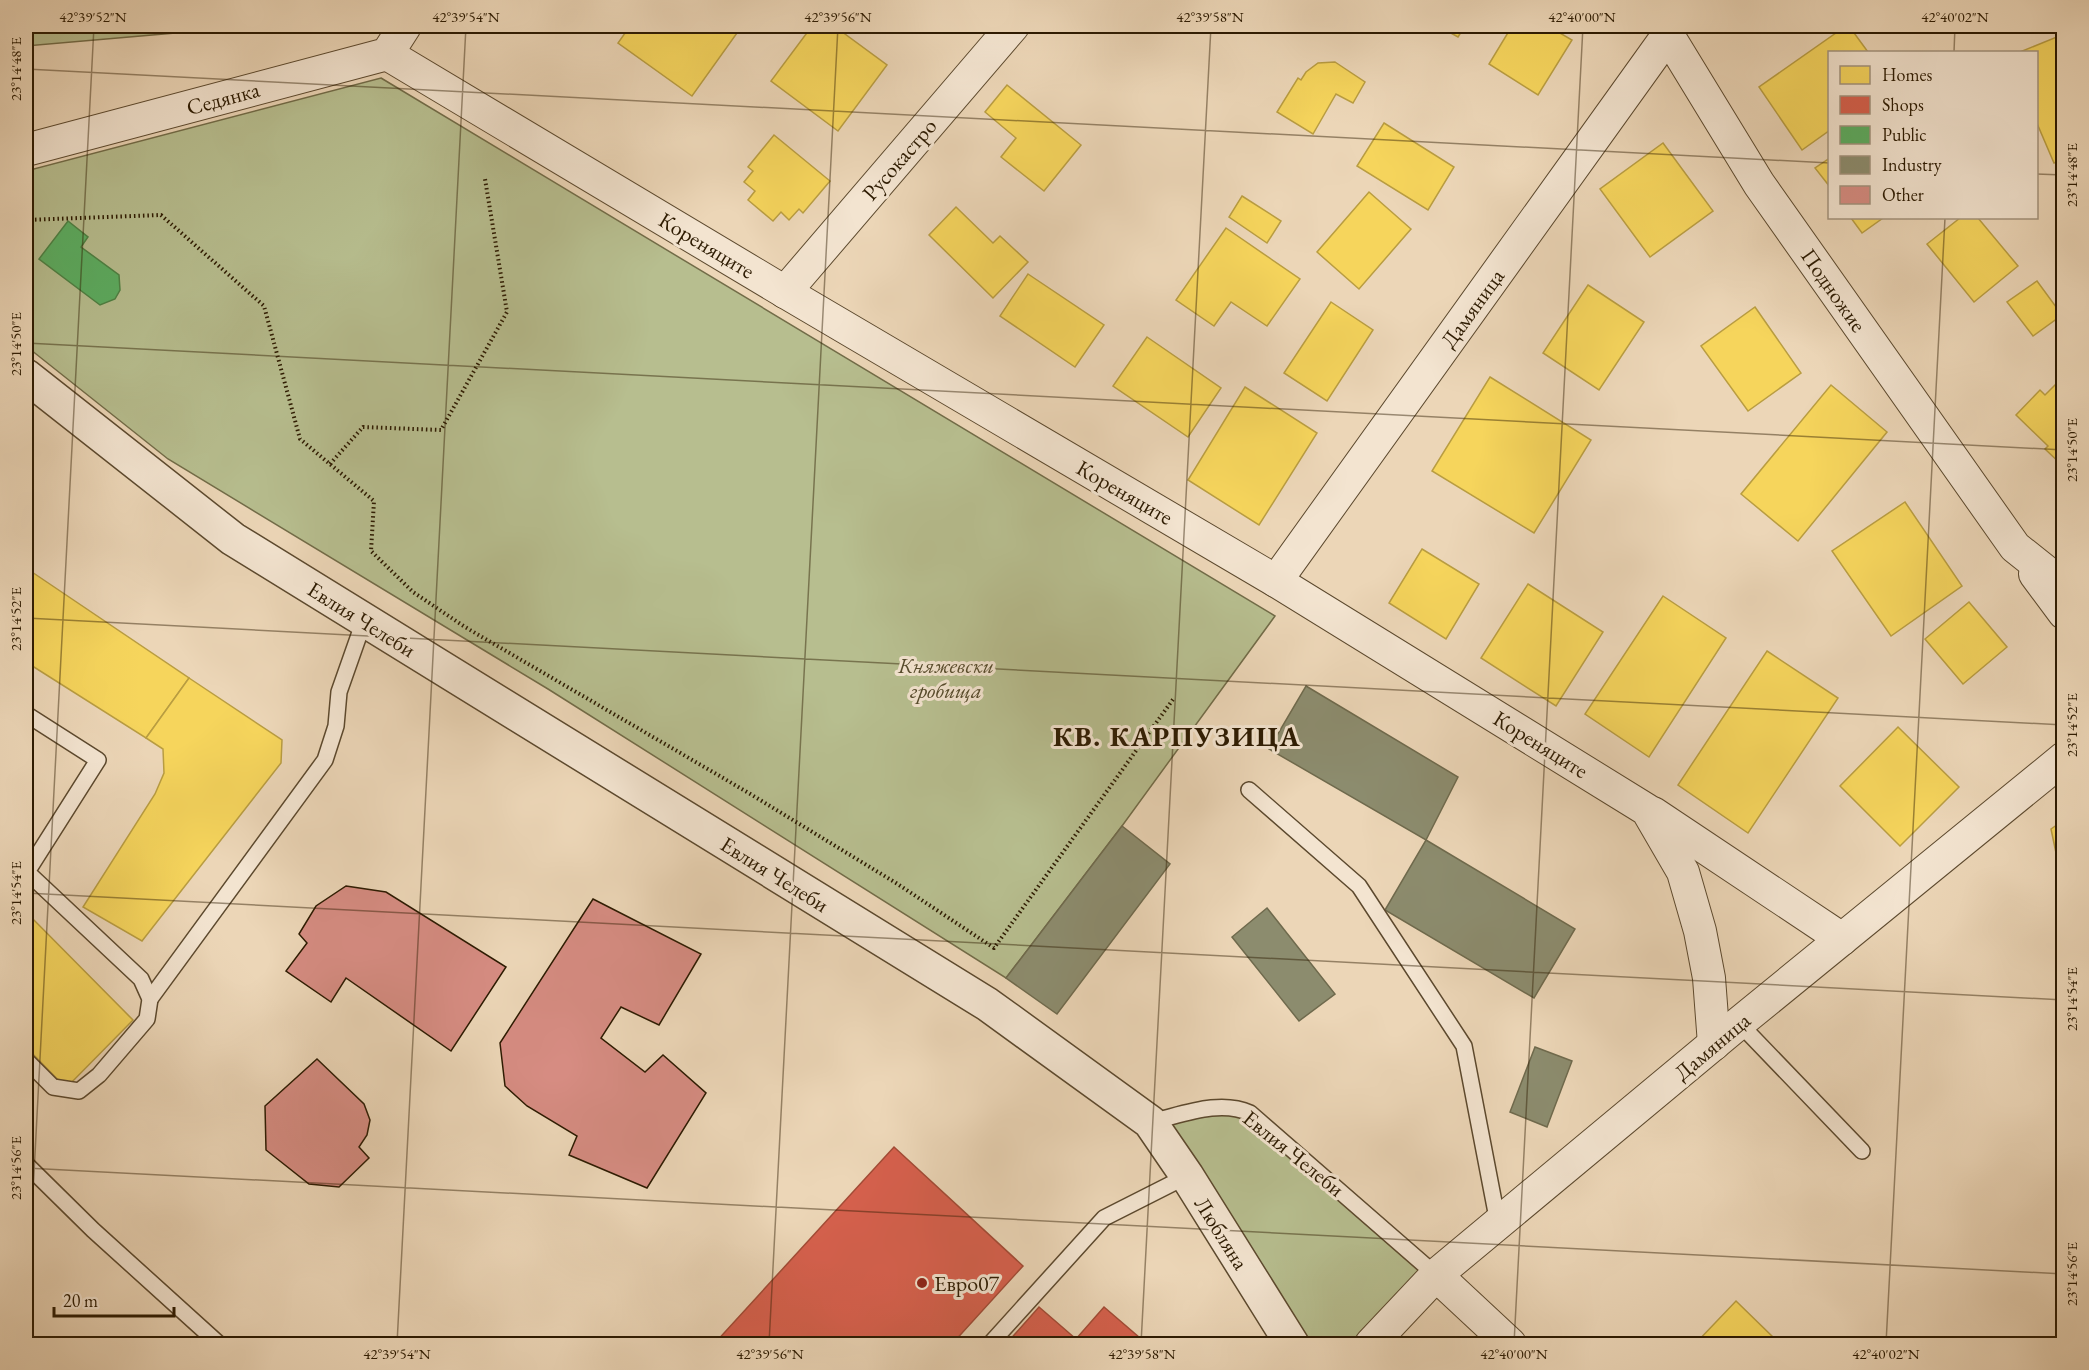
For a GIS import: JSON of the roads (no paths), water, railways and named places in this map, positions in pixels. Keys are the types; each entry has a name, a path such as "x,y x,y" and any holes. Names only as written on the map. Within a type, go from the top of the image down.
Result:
{"street":[{"path":"387,54 405,26"},
{"name":"Русокастро","path":"785,292 1013,26"},
{"name":"Подножие","path":"1667,30 1759,184 2064,614"},
{"name":"Дамяница","path":"1276,581 1667,30"},
{"name":"Седянка","path":"26,150 387,54"},
{"name":"Кореняците","path":"387,54 1276,581 1647,810 1683,872 1700,931 1709,978 1714,1044"},
{"name":"Евлия Челеби","path":"26,376 233,539 987,1004 1150,1122"},
{"name":"Подножие","path":"2015,547 2064,586"},
{"name":"Дамяница","path":"1371,1344 1436,1275 1739,1023 2064,758"},
{"path":"1647,810 1842,939"},
{"name":"Любляна","path":"1150,1122 1187,1176 1292,1344"},
{"name":"Евлия Челеби","path":"1436,1275 1510,1344"}],"lane":[{"path":"26,1060 52,1086 79,1091 99,1075 147,1019 150,999 325,760 336,726 339,692 364,621"},
{"path":"26,714 98,760 27,872 141,979 150,999"},
{"path":"1250,790 1359,886 1464,1046 1498,1223"},
{"path":"1739,1023 1862,1151"},
{"name":"Евлия Челеби","path":"1150,1122 1222,1106 1238,1108 1250,1113 1436,1275"},
{"path":"26,1164 93,1230 219,1344"},
{"path":"990,1344 1104,1218 1187,1176"}],"place":[{"name":"Евро07","path":"922,1283"}],"district":[{"name":"КВ. КАРПУЗИЦА","path":"1177,736"}],"park label":[{"name":"Княжевски гробища","path":"946,678"}]}
